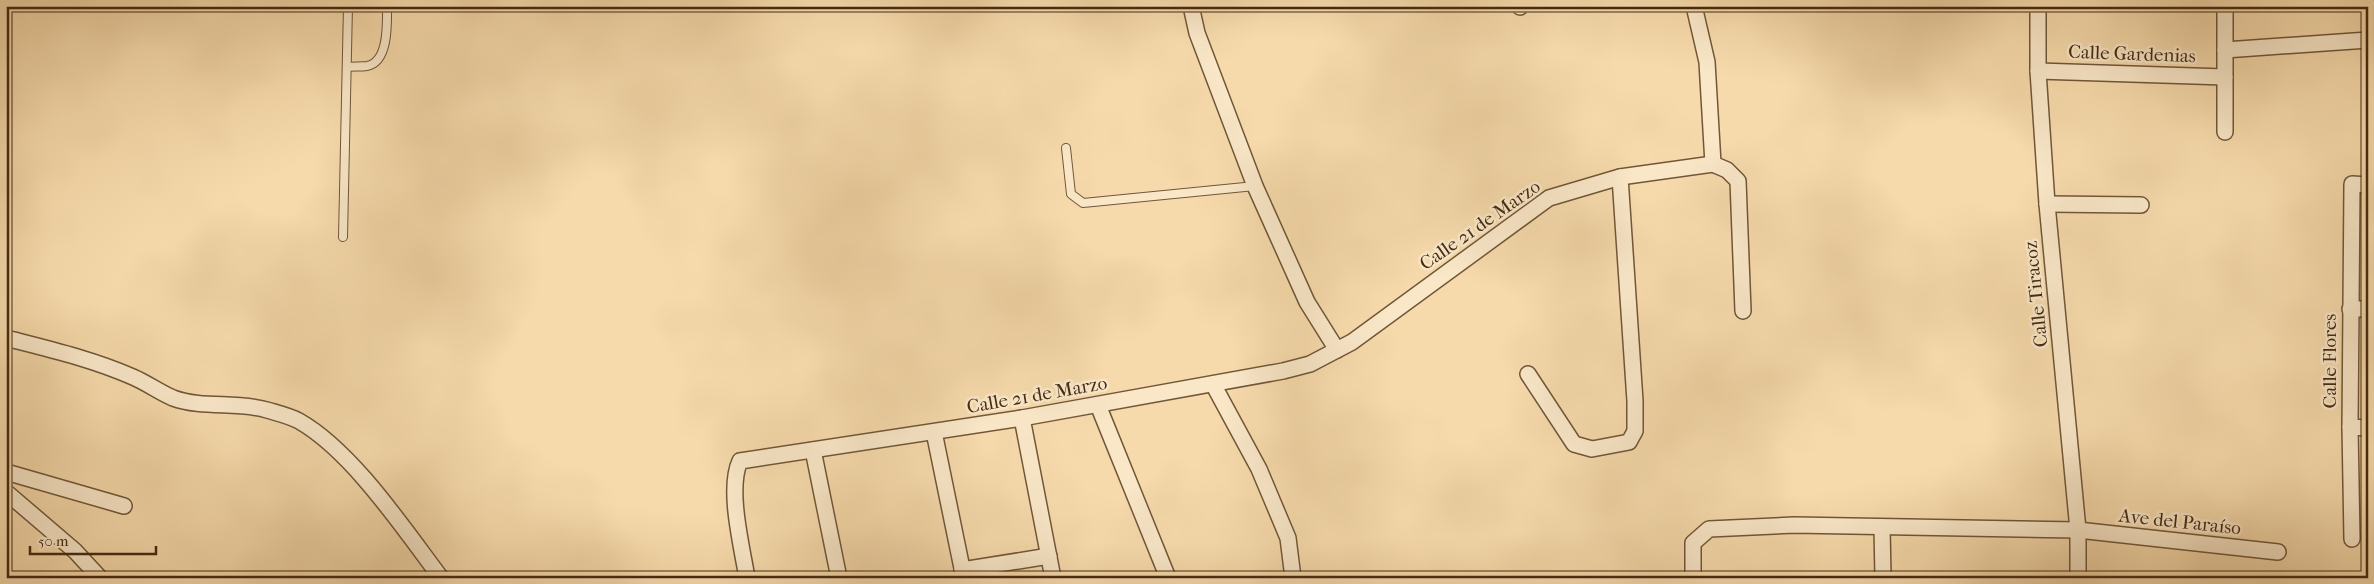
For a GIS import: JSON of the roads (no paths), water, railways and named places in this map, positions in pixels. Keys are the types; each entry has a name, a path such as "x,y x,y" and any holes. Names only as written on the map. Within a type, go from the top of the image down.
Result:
{"street":[{"path":"1191,6 1197,33 1255,186 1307,302 1337,350"},
{"path":"1694,6 1707,62 1713,164 1727,170 1738,180 1743,311"},
{"name":"Calle Tiracoz","path":"2038,6 2038,71 2047,204 2078,530 2078,578"},
{"path":"2225,6 2225,132"},
{"path":"2225,50 2368,40"},
{"name":"Calle Gardenias","path":"2038,71 2225,77"},
{"name":"Calle 21 de Marzo","path":"747,578 734,492 734,473 740,461 1022,418 1283,371 1310,364 1352,342 1549,198 1620,177 1713,164"},
{"path":"1528,374 1574,444 1592,449 1629,442 1636,431 1636,401 1620,177"},
{"name":"Calle Flores","path":"2352,539 2350,309 2352,184 2368,185"},
{"path":"2047,204 2141,205"},
{"path":"2350,309 2368,309"},
{"path":"6,338 86,359 135,378 175,398 266,410 299,421 336,449 386,505 441,578"},
{"path":"1213,384 1259,469 1288,538 1293,578"},
{"path":"1098,405 1168,578"},
{"path":"1022,418 1053,578"},
{"path":"2350,427 2368,428"},
{"path":"934,432 963,574 1049,556"},
{"path":"813,450 839,578"},
{"path":"6,472 124,506"},
{"path":"6,492 75,550 95,575"},
{"name":"Ave del Paraíso","path":"1693,578 1693,543 1709,529 1794,525 2078,530 2278,552"},
{"path":"1882,526 1883,578"}],"lane":[{"path":"343,237 348,6"},
{"path":"346,67 368,66 381,56 386,31 387,6"},
{"path":"1066,148 1071,194 1083,203 1255,186"}]}
